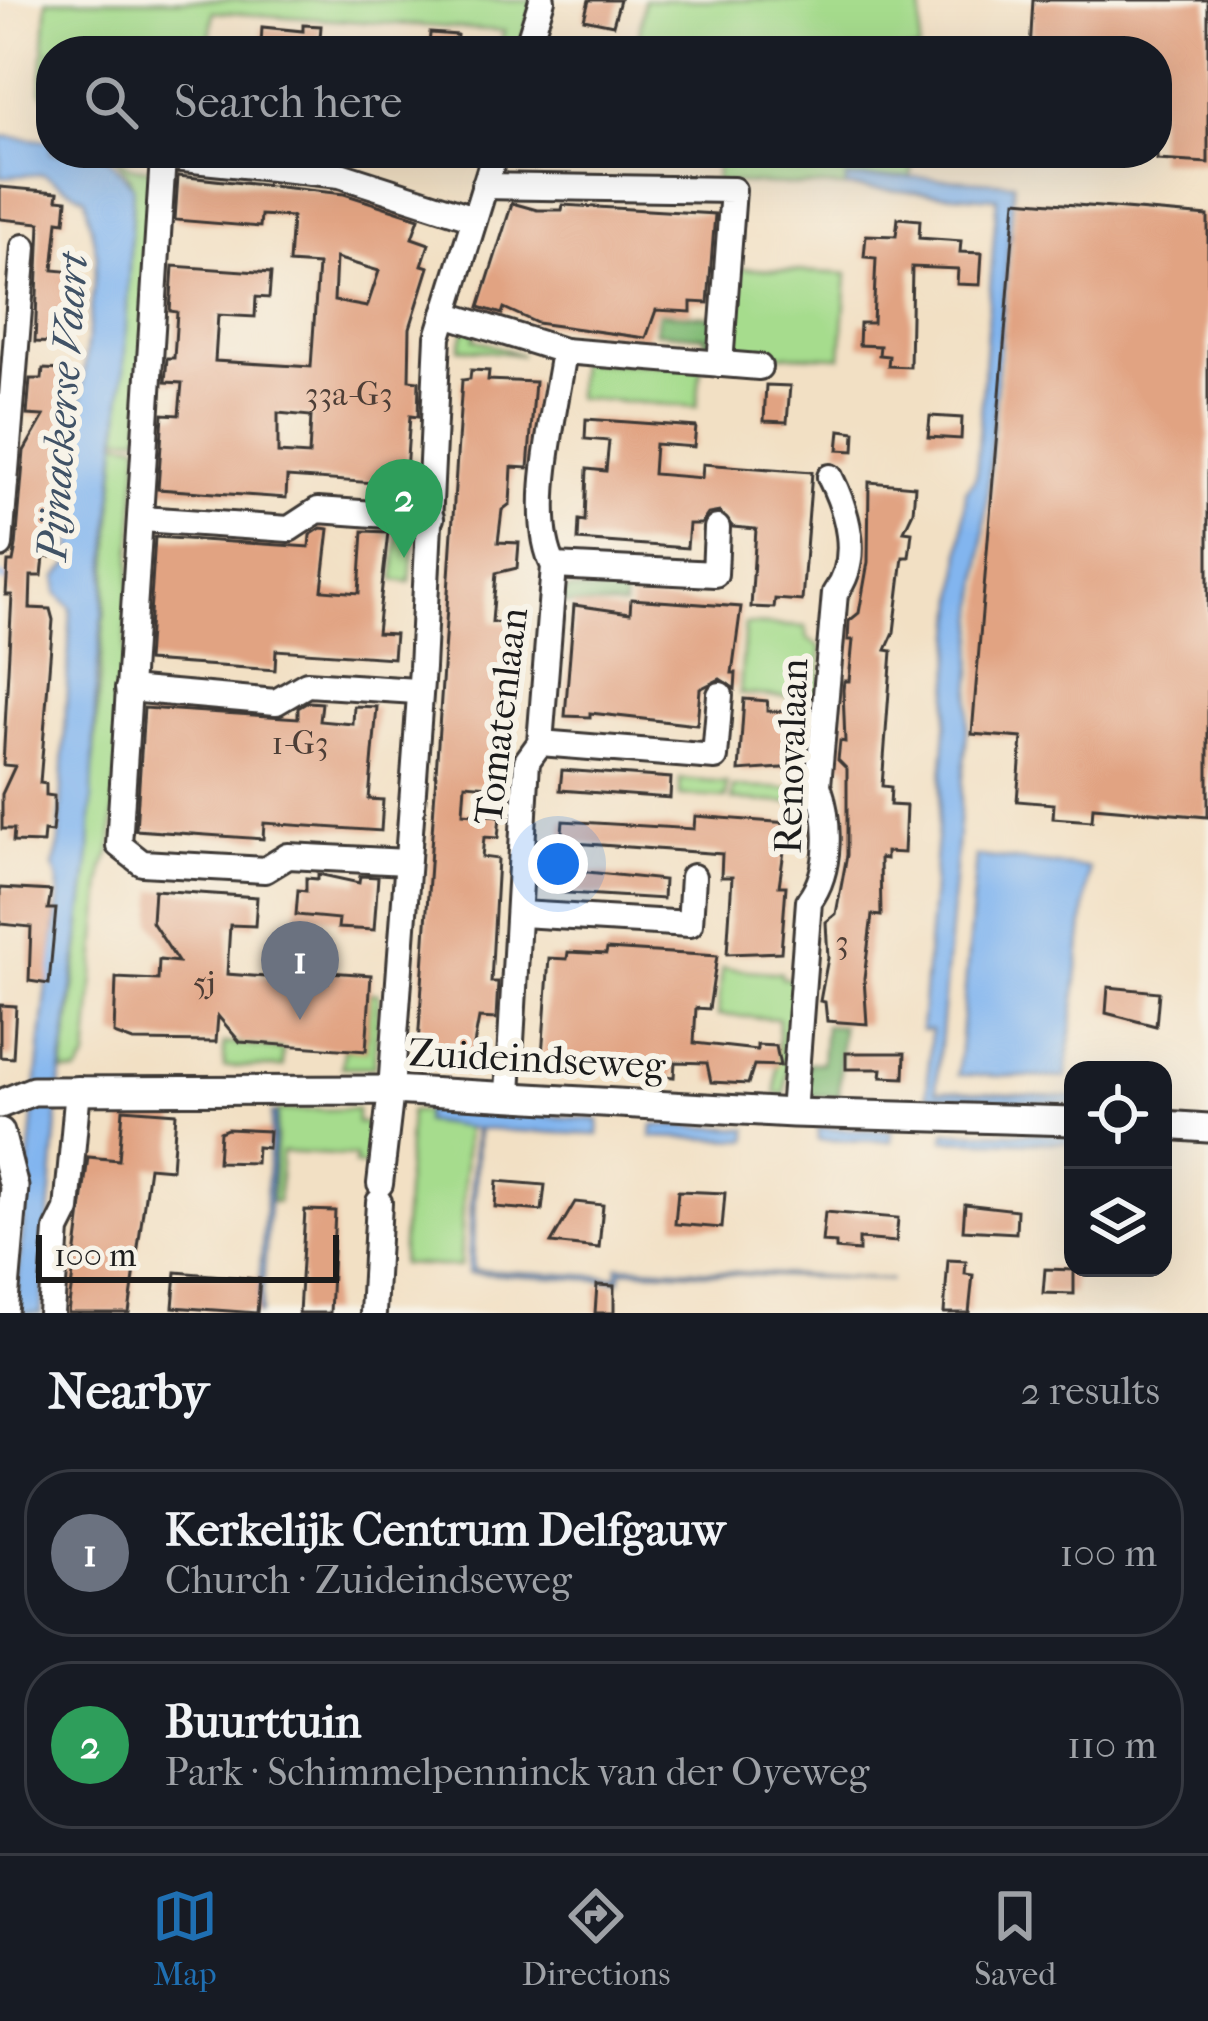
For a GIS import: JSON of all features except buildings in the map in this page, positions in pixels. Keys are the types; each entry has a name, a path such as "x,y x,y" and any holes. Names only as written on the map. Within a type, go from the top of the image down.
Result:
{"street":[{"path":"531,36 542,0"},
{"path":"160,168 142,519 117,834 124,853 142,863 265,870 288,856 407,862"},
{"path":"256,168 340,175 474,218"},
{"path":"374,1313 431,518 438,337 490,168"},
{"path":"484,187 733,190 720,364"},
{"path":"0,545 3,447 24,247"},
{"path":"445,314 565,351 759,367"},
{"name":"Tomatenlaan","path":"508,1094 527,761 540,743 554,566 542,544 551,421 565,351"},
{"name":"Renovalaan","path":"793,1113 809,901 822,884 827,810 818,785 835,592 845,580 850,516 830,477"},
{"path":"142,519 289,529 318,510 431,518"},
{"path":"554,566 715,574 717,529"},
{"path":"128,689 276,702 308,684 416,691"},
{"path":"540,743 715,757 721,695"},
{"path":"521,914 690,924 693,877"},
{"path":"51,1313 57,1230 68,1210 57,1090"},
{"name":"Zuideindseweg","path":"0,1104 57,1090 392,1090 793,1113 1064,1121"},
{"path":"1172,1126 1208,1128"},
{"path":"0,1132 14,1187 3,1313"}],"green space":[{"path":"47,0 535,0 524,36 213,12 211,36 45,36"},
{"path":"644,0 922,0 920,36 639,36"},
{"path":"123,168 158,170 140,437 119,437 133,201 130,178"},
{"path":"717,168 911,168 911,177 847,178 846,187 716,182"},
{"path":"735,268 847,274 841,357 737,353 729,343"},
{"path":"659,313 716,317 709,350 704,351 705,336 655,332"},
{"path":"465,329 476,332 474,339 522,355 459,348"},
{"path":"578,362 701,366 697,407 576,398"},
{"path":"118,441 139,444 111,852 103,869 87,1059 77,1073 63,1072 79,950"},
{"path":"399,523 414,536 410,582 394,580"},
{"path":"564,591 625,593 624,607 563,604"},
{"path":"745,624 806,627 808,639 821,647 817,804 732,800 733,787 801,789 807,698 740,694"},
{"path":"680,779 727,783 726,798 680,796"},
{"path":"722,968 781,973 781,978 795,979 785,1094 776,1094 779,1019 718,1015"},
{"path":"370,993 379,994 374,1067 342,1067 344,1050 366,1050"},
{"path":"825,1025 842,1026 839,1096 807,1096 808,1063 822,1063"},
{"path":"224,1043 283,1050 283,1067 224,1067"},
{"path":"357,1109 357,1123 371,1123 368,1165 355,1165 355,1156 282,1152 278,1202 272,1202 278,1111"},
{"path":"410,1111 425,1112 425,1122 467,1127 460,1267 401,1264"}],"water":[{"path":"0,136 36,140 36,168 117,168 133,186 124,370 96,685 90,853 61,1073 41,1313 15,1313 59,899 53,867 59,846 71,608 57,593 57,577 72,561 78,425 97,256 85,198 43,174 0,177"},
{"path":"846,178 1014,183 936,1090 1064,1097 1064,1103 927,1095 931,1030 921,1030 966,491 976,477 997,198 846,187"},
{"path":"976,856 1089,868 1064,1078 958,1075"},
{"path":"426,1107 599,1120 598,1135 478,1129 473,1270 617,1277 618,1266 891,1280 622,1270 620,1281 468,1273 475,1129 424,1121"},
{"path":"272,1113 276,1113 261,1313 257,1313"},
{"path":"653,1125 748,1129 748,1140 652,1137"},
{"path":"818,1128 892,1131 891,1141 818,1140"},
{"path":"945,1132 1064,1134 1064,1143 944,1140"}],"waterway":[{"path":"0,577 6,580"}],"place":[{"name":"Buurttuin","path":"404,558"},
{"name":"Kerkelijk Centrum Delfgauw","path":"300,1020"}],"water label":[{"name":"Pijnackerse Vaart","path":"63,407"}]}
